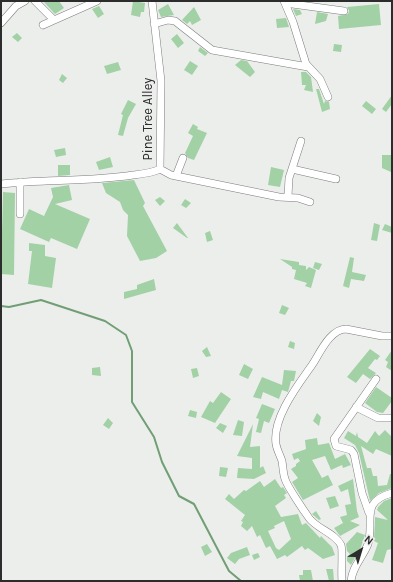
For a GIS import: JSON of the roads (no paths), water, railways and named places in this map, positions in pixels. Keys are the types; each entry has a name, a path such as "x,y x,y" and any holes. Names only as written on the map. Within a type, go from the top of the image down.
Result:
{"street":[{"path":"1,23 16,6 25,1"},
{"path":"34,1 54,20"},
{"path":"43,25 97,1"},
{"name":"Pine Tree Alley","path":"1,184 120,177 154,172 160,169 161,81 152,1"},
{"path":"284,2 344,11"},
{"path":"284,2 293,22 303,58 308,67 320,79 328,97"},
{"path":"154,24 168,20 175,21 212,50 308,67"},
{"path":"288,196 292,169 301,141"},
{"path":"176,176 182,158"},
{"path":"160,169 176,176 280,196 288,196 310,202"},
{"path":"292,169 336,179"},
{"path":"20,182 20,214"},
{"path":"342,581 340,563 342,551 341,544 334,537 320,529 310,519 285,480 280,454 276,443 277,429 292,393 332,336 342,329 346,329 382,336 392,336"},
{"path":"351,581 353,570 368,544 370,533 369,513 362,493 354,454 351,450 336,446 334,439 376,379"},
{"path":"356,406 378,418 392,418"},
{"path":"369,513 380,497 392,493"}],"waterway":[{"path":"1,306 9,307 41,300 105,321 126,335 132,351 132,402 154,437 162,462 179,496 194,504 229,571 241,581"}]}
